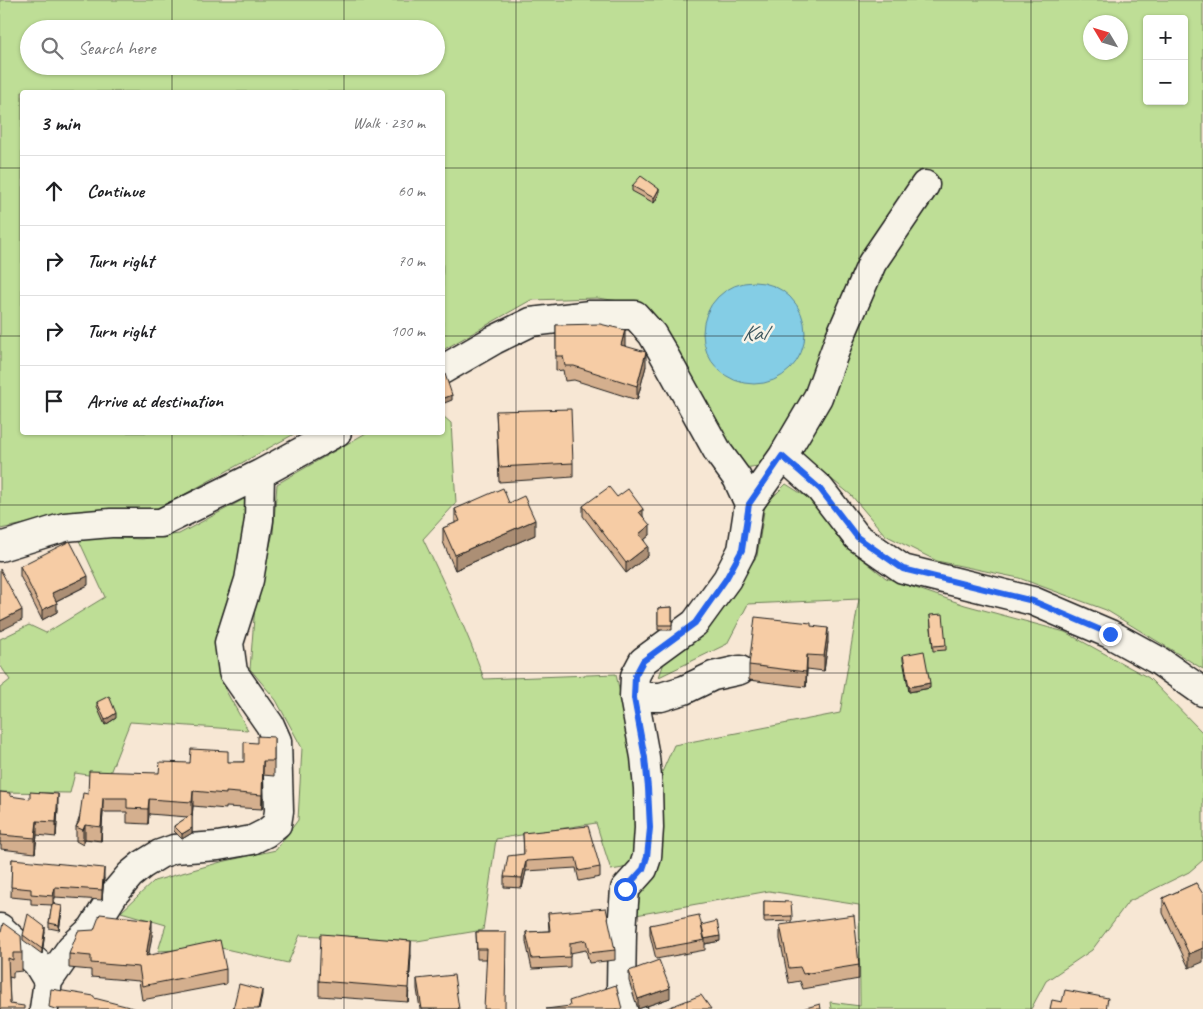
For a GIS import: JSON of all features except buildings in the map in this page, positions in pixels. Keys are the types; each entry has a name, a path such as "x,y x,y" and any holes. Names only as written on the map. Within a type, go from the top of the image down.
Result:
{"street":[{"path":"618,997 625,889 643,869 647,857 650,828 645,758 634,698 635,676 643,661 695,623 726,579 742,550 749,504 782,456 818,397 840,337 872,263 925,185"},
{"path":"445,368 494,340 531,322 590,315 635,315 652,334 718,452 737,478 749,504"},
{"path":"0,547 65,527 111,523 161,523 260,474 332,435"},
{"path":"782,456 820,489 857,537 903,569 1033,601 1110,634 1159,661 1203,692"},
{"path":"44,1009 48,981 71,948 92,929 114,894 130,875 142,865 160,854 174,849 218,846 252,840 266,833 277,824 279,811 277,741 270,724 233,672 229,643 249,580 259,520 260,474"},
{"path":"634,698 661,697 684,690 713,676 740,670"},
{"path":"0,928 37,963 48,981"}],"green space":[{"path":"0,0 1203,0 1203,669 1106,610 1019,578 937,561 885,535 851,495 808,460 743,468 635,303 597,298 531,300 445,349 445,90 20,90 20,435 292,435 160,508 64,516 0,529"},
{"path":"445,418 451,423 456,503 423,539 463,625 484,679 616,674 637,776 639,845 629,867 611,870 596,823 496,839 483,930 417,941 300,935 288,963 221,948 158,951 166,925 121,912 154,881 221,862 276,850 298,820 302,748 276,700 250,669 255,605 273,533 277,484 363,435 445,435"},
{"path":"786,484 813,501 841,542 886,578 965,605 1065,632 1149,678 1203,733 1203,860 1189,872 1128,902 1092,950 1046,981 1031,1009 831,1009 830,1002 860,1006 859,905 769,891 636,915 659,779 674,745 840,713 859,599 748,604 727,644 659,677 664,663 721,607 757,556 765,505"},
{"path":"248,497 237,585 217,639 226,691 248,730 130,722 108,778 75,773 70,793 0,792 0,688 10,680 0,665 0,639 29,625 46,633 105,597 77,536 141,539 179,534"}],"water":[{"name":"Kal","path":"754,282 774,286 790,297 801,313 805,333 801,353 790,369 774,380 754,384 734,380 718,369 707,353 703,333 707,313 718,297 734,286"}],"route":[{"path":"625,889 643,869 647,857 650,828 645,758 634,698 635,676 643,661 695,623 704,612 726,579 742,550 749,504 782,456 820,489 857,537 903,569 941,580 1033,601 1110,634"}]}
